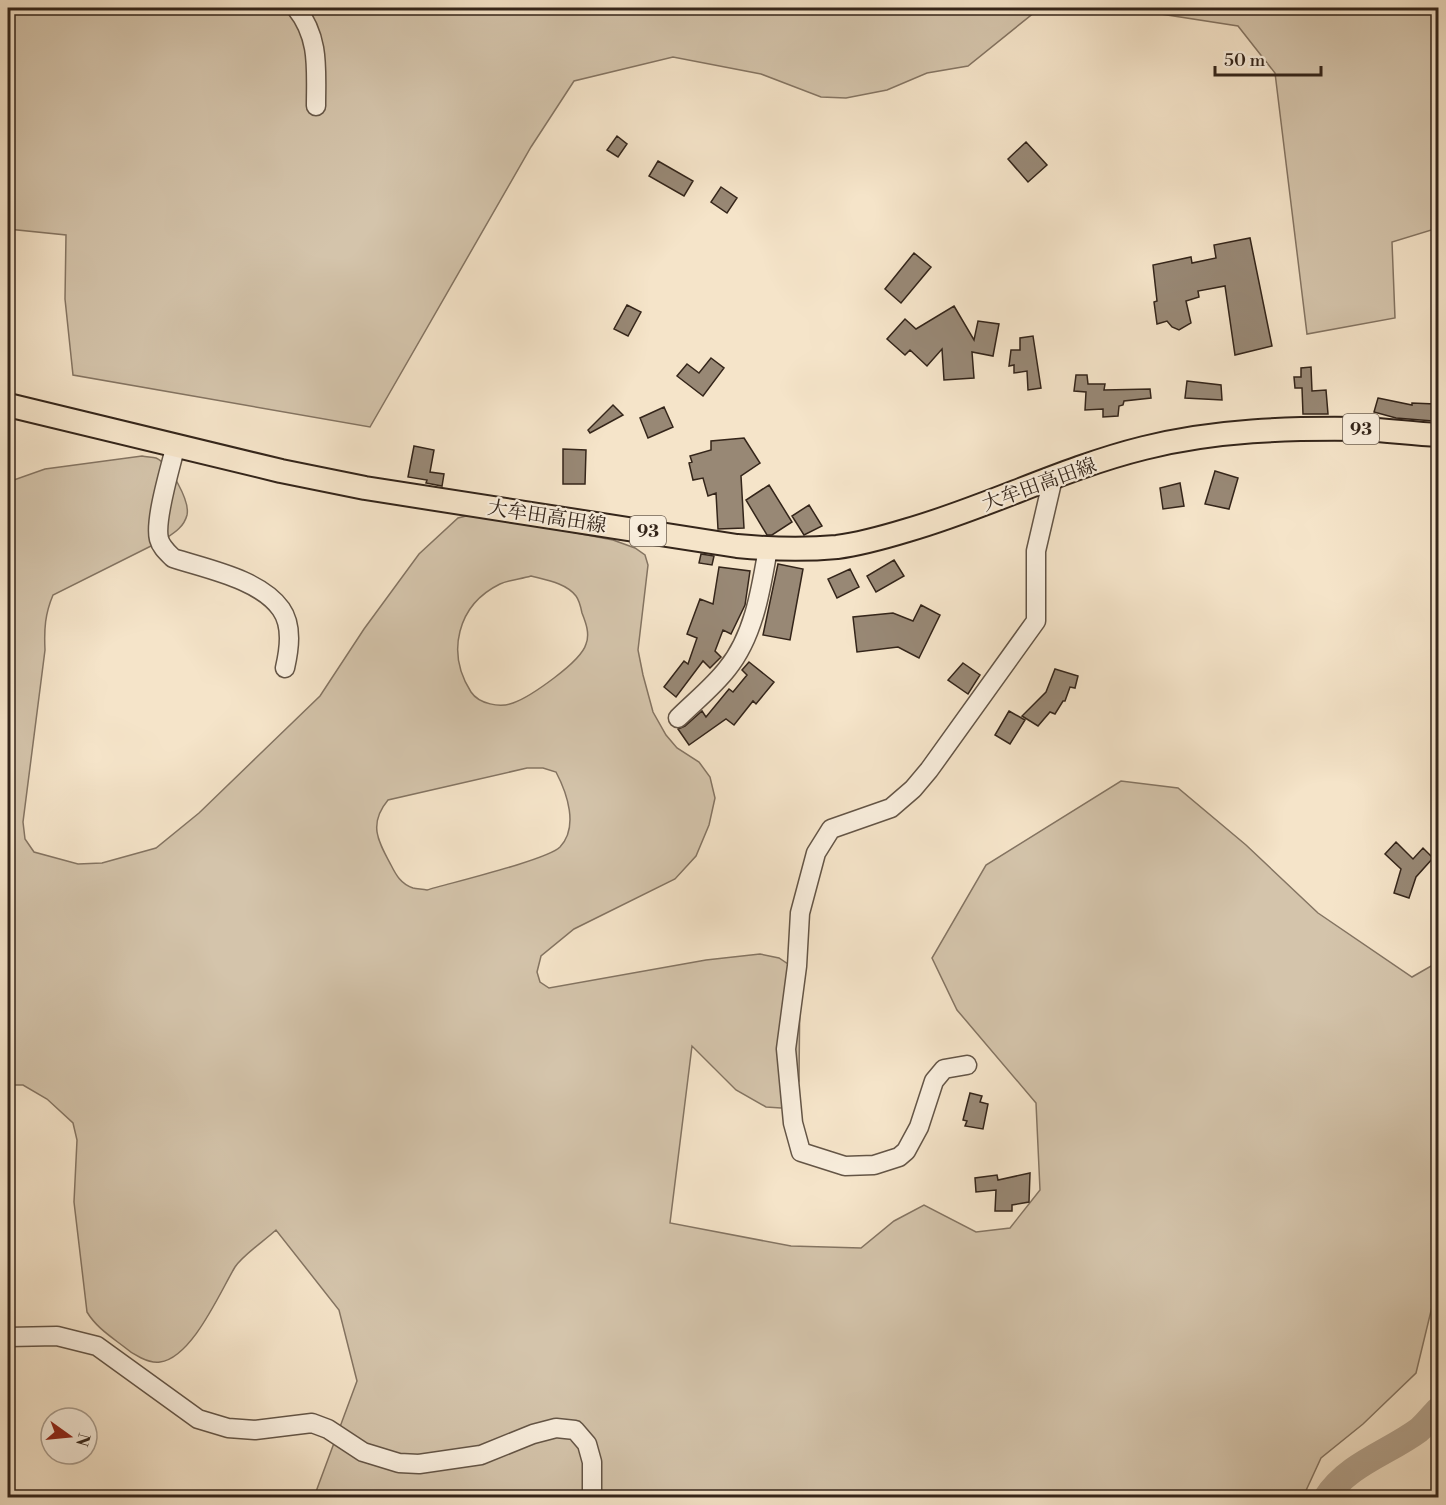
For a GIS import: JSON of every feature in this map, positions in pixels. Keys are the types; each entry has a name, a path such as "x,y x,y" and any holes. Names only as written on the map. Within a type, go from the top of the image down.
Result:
{"main road":[{"name":"大牟田高田線","path":"8,405 280,471 365,488 737,546 768,548 838,547 885,537 1141,448 1168,442 1239,432 1283,429 1363,429 1438,435"}],"street":[{"path":"296,8 307,22 316,55 316,106"},
{"path":"176,444 159,523 159,538 164,550 173,558 250,584 271,599 282,610 288,627 289,646 285,668"},
{"path":"967,1065 944,1069 934,1082 919,1127 906,1151 898,1158 874,1165 845,1166 801,1152 793,1124 786,1048 797,966 800,913 816,853 831,829 891,808 913,789 1019,647 1035,621 1036,551 1053,478"},
{"path":"678,718 727,669 743,645 760,591 768,548"},
{"path":"8,1337 57,1336 97,1346 198,1419 228,1428 255,1430 312,1423 328,1429 363,1452 399,1463 419,1464 481,1455 556,1428 575,1430 587,1444 592,1462 592,1497"}],"shaded area":[{"path":"8,8 1040,8 968,66 927,73 887,90 846,98 821,97 761,74 673,57 574,81 531,147 370,427 73,375 65,299 66,235 8,229"},
{"path":"1122,8 1438,8 1438,228 1392,242 1395,318 1307,334 1275,73 1238,26"},
{"path":"142,456 156,458 173,475 182,492 187,509 184,523 172,534 53,595 48,609 23,822 25,839 34,852 78,864 102,863 156,848 199,813 320,696 364,629 419,554 458,518 470,515 498,518 613,540 635,548 645,555 648,565 638,650 643,675 653,712 666,735 677,748 699,762 710,777 715,798 709,825 696,856 675,879 574,929 541,956 537,972 540,982 549,988 706,960 760,954 779,958 788,964 800,980 799,1081 792,1102 781,1108 766,1107 736,1090 692,1046 670,1223 791,1246 861,1248 894,1221 924,1205 976,1232 1010,1228 1040,1190 1036,1103 957,1010 932,958 986,865 1121,781 1178,788 1246,845 1318,913 1412,977 1438,962 1438,1282 1416,1373 1363,1424 1321,1458 1303,1497 314,1497 357,1381 339,1310 276,1230 235,1267 204,1322 183,1349 172,1358 160,1362 146,1360 131,1352 99,1327 87,1312 74,1202 77,1140 73,1123 47,1099 23,1085 8,1085 8,482 45,469","holes":["531,576 561,585 576,596 587,629 586,644 575,660 531,694 508,704 496,705 484,702 471,692 463,677 459,662 458,646 465,617 485,593 500,584","527,768 543,768 556,772 560,780 567,800 570,820 566,839 560,847 537,858 427,890 413,888 399,879 382,848 377,832 378,817 388,800"]}],"building":[{"path":"617,136 627,144 618,157 607,150"},
{"path":"1026,142 1047,165 1028,182 1008,159"},
{"path":"658,161 693,181 684,196 649,176"},
{"path":"721,187 737,198 727,213 711,202"},
{"path":"1250,238 1272,346 1235,355 1225,286 1198,291 1199,297 1186,301 1191,323 1179,330 1167,321 1157,324 1153,265 1191,257 1192,263 1216,258 1214,245"},
{"path":"914,253 931,267 901,303 885,289"},
{"path":"627,305 641,312 628,336 614,329"},
{"path":"954,306 974,340 978,321 999,324 993,356 972,352 974,378 944,380 942,349 927,366 910,350 905,355 887,339 905,319 916,329"},
{"path":"1033,336 1041,388 1028,390 1027,371 1014,373 1014,365 1009,366 1011,350 1020,350 1020,338"},
{"path":"711,358 724,368 703,396 677,376 687,364 699,373"},
{"path":"1311,367 1312,391 1326,390 1328,414 1303,414 1302,388 1295,388 1294,377 1301,377 1301,368"},
{"path":"1076,375 1087,375 1088,384 1105,384 1104,390 1150,389 1151,398 1124,401 1123,405 1119,406 1118,416 1103,417 1103,409 1085,410 1086,392 1074,391"},
{"path":"1187,381 1221,385 1222,400 1185,398"},
{"path":"1378,398 1412,405 1412,403 1435,404 1433,421 1396,418 1374,412"},
{"path":"613,405 623,415 590,433 588,430"},
{"path":"664,407 673,427 648,438 640,418"},
{"path":"744,438 760,463 741,476 744,528 718,529 716,493 708,496 703,478 693,480 689,463 692,462 690,456 711,450 711,441"},
{"path":"414,446 434,450 430,472 444,474 442,486 426,483 427,480 408,477"},
{"path":"563,449 586,450 585,484 563,484"},
{"path":"1215,471 1238,478 1229,509 1205,504"},
{"path":"1180,483 1184,506 1163,509 1160,488"},
{"path":"769,485 792,522 772,535 767,535 746,500"},
{"path":"809,505 822,526 804,535 792,516"},
{"path":"701,554 714,556 712,565 699,563"},
{"path":"894,560 904,576 876,592 867,576"},
{"path":"778,564 803,569 790,640 763,635"},
{"path":"719,567 750,571 745,605 731,634 723,630 715,651 721,657 710,668 703,661 676,697 664,687 684,661 688,664 697,638 687,634 700,599 713,604"},
{"path":"850,569 859,587 837,598 828,579"},
{"path":"921,605 940,615 919,658 898,647 857,652 853,617 893,613 913,621"},
{"path":"749,662 774,682 756,704 753,701 734,725 726,719 689,745 678,729 702,711 706,717 729,689 733,692 747,675 742,670"},
{"path":"963,663 980,675 968,694 948,680"},
{"path":"1055,669 1078,676 1075,688 1070,687 1065,701 1055,714 1050,712 1038,726 1022,716 1046,692"},
{"path":"1009,711 1025,720 1010,744 995,735"},
{"path":"1396,842 1413,859 1423,848 1433,858 1416,877 1409,898 1394,893 1401,869 1385,854"},
{"path":"970,1093 982,1096 980,1102 988,1104 983,1129 965,1126 967,1121 963,1120"},
{"path":"1030,1173 1029,1202 1012,1205 1012,1211 995,1211 996,1190 976,1192 975,1178 997,1175 998,1180"}],"waterway":[{"path":"1326,1498 1345,1476 1419,1430 1438,1410"}]}
